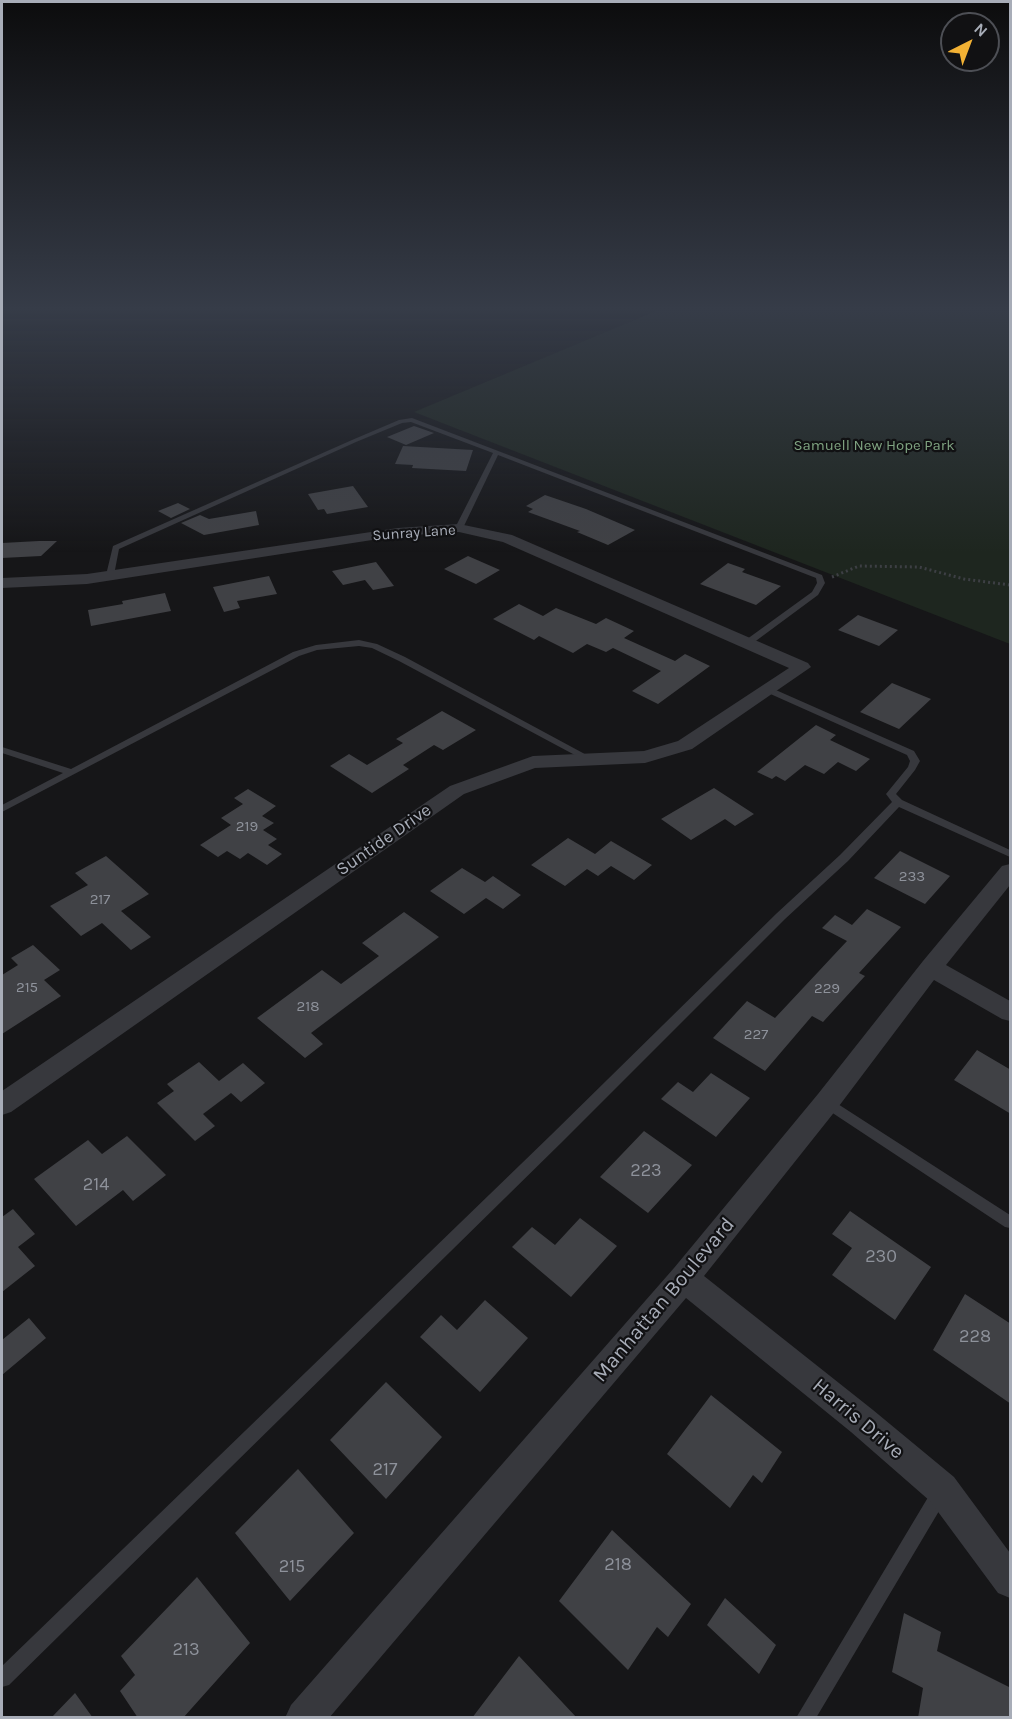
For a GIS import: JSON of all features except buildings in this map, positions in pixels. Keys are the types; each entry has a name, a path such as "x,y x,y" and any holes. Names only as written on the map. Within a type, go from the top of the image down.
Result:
{"street":[{"name":"Sunray Lane","path":"2,583 87,579 398,532 459,528 507,538 802,667"},
{"name":"Suntide Drive","path":"2,1104 458,790 533,762 645,757 685,745 802,667"},
{"name":"Manhattan Boulevard","path":"304,1718 684,1278 827,1102 931,967 1011,871"},
{"path":"931,967 1011,1012"},
{"name":"Harris Drive","path":"684,1278 862,1421 942,1490 1011,1581"}],"lane":[{"path":"110,575 116,548 401,421 412,420 819,577 821,583 815,593 746,644"},
{"path":"459,528 496,453"},
{"path":"2,809 296,654 316,648 359,643 374,646 402,659 589,759"},
{"path":"769,690 911,753 915,761 912,768 891,794 898,802 1011,854"},
{"path":"2,750 70,772"},
{"path":"2,1678 556,1139 781,916 844,858 898,802"},
{"path":"827,1102 1011,1222"},
{"path":"805,1718 942,1490"}],"path":[{"path":"821,583 844,570 878,565 930,568 964,579 1011,585"}],"green space":[{"name":"Samuell New Hope Park","path":"464,391 1010,391 1010,644 414,412"}]}
